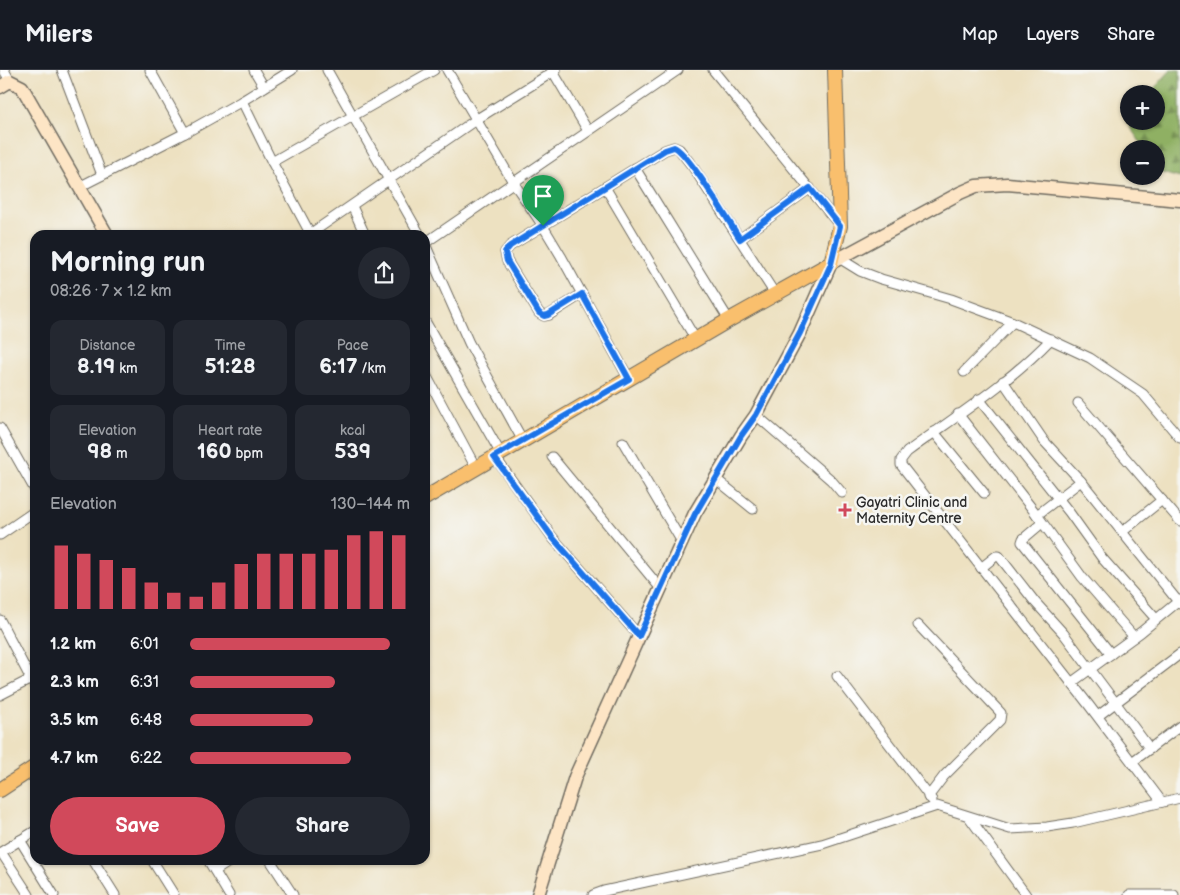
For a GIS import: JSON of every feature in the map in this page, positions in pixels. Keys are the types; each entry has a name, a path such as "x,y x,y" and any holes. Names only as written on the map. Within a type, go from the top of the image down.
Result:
{"main road":[{"path":"430,494 835,260 840,226 834,70"},
{"path":"0,790 30,770"}],"street":[{"path":"62,70 102,175"},
{"path":"150,70 184,133"},
{"path":"254,70 264,87"},
{"path":"79,187 184,133 242,101 292,70"},
{"path":"327,70 417,230"},
{"path":"272,162 434,70"},
{"path":"447,70 513,182 543,226 629,379"},
{"path":"430,240 678,70"},
{"path":"713,70 840,226"},
{"path":"318,230 477,119 554,71 588,131"},
{"path":"4,79 22,87 104,230"},
{"path":"242,101 308,230"},
{"path":"582,294 544,316 539,313 507,261 505,252 510,246 635,168 665,150 674,147 679,149 775,294"},
{"path":"635,168 729,320"},
{"path":"538,895 575,777 695,514 741,436 756,415 800,333 835,260 976,186 1007,184 1180,200"},
{"path":"605,187 696,340"},
{"path":"740,239 810,188"},
{"path":"352,206 363,230"},
{"path":"430,255 469,343 522,441"},
{"path":"835,260 881,279 950,299 1013,322 1090,358 1138,390 1156,407 1180,438"},
{"path":"964,372 1013,322"},
{"path":"430,330 498,455 553,538 639,636"},
{"path":"1051,339 1003,381 903,456 901,465 1098,716 1162,802"},
{"path":"1003,381 1044,441 1081,481 1179,602 1071,682"},
{"path":"430,382 476,468"},
{"path":"979,399 1102,558 1156,620"},
{"path":"1078,403 1180,521"},
{"path":"958,414 1082,577 1134,637"},
{"path":"756,415 831,480 842,493"},
{"path":"0,428 30,481"},
{"path":"934,432 984,494"},
{"path":"623,442 682,542"},
{"path":"552,457 661,589"},
{"path":"716,479 753,508"},
{"path":"1081,481 1058,499 1039,519 1022,542 1111,654"},
{"path":"1122,532 1162,500"},
{"path":"0,535 30,514"},
{"path":"981,568 996,556 999,556 1035,602 1064,634 1089,670 1150,749"},
{"path":"0,620 30,677"},
{"path":"918,625 1001,713 1000,720 944,776 928,797"},
{"path":"1098,716 1180,654"},
{"path":"837,676 928,797 937,806 1010,829 1047,827 1073,823 1180,798"},
{"path":"0,695 30,684"},
{"path":"1132,762 1180,726"},
{"path":"593,895 604,891 822,844 937,806"},
{"path":"969,817 1026,895"},
{"path":"29,895 1,853 30,834"},
{"path":"20,840 30,856"},
{"path":"35,865 54,895"},
{"path":"96,865 115,895"},
{"path":"155,865 174,895"},
{"path":"211,865 229,895"},
{"path":"215,871 224,865"},
{"path":"273,865 293,895"},
{"path":"1129,895 1174,895"}],"green space":[{"path":"1171,70 1180,70 1180,178 1165,174 1165,140 1139,140 1132,130 1165,130 1165,85 1157,85"}],"place":[{"name":"Gayatri Clinic and Maternity Centre","path":"845,510"}],"route":[{"path":"674,147 679,149 693,167 740,239 810,188 840,226 831,264 800,333 756,415 741,436 695,514 639,636 553,538 494,457 629,379 582,294 544,316 539,313 507,261 505,252 510,246 543,226 665,150 674,147"}]}
